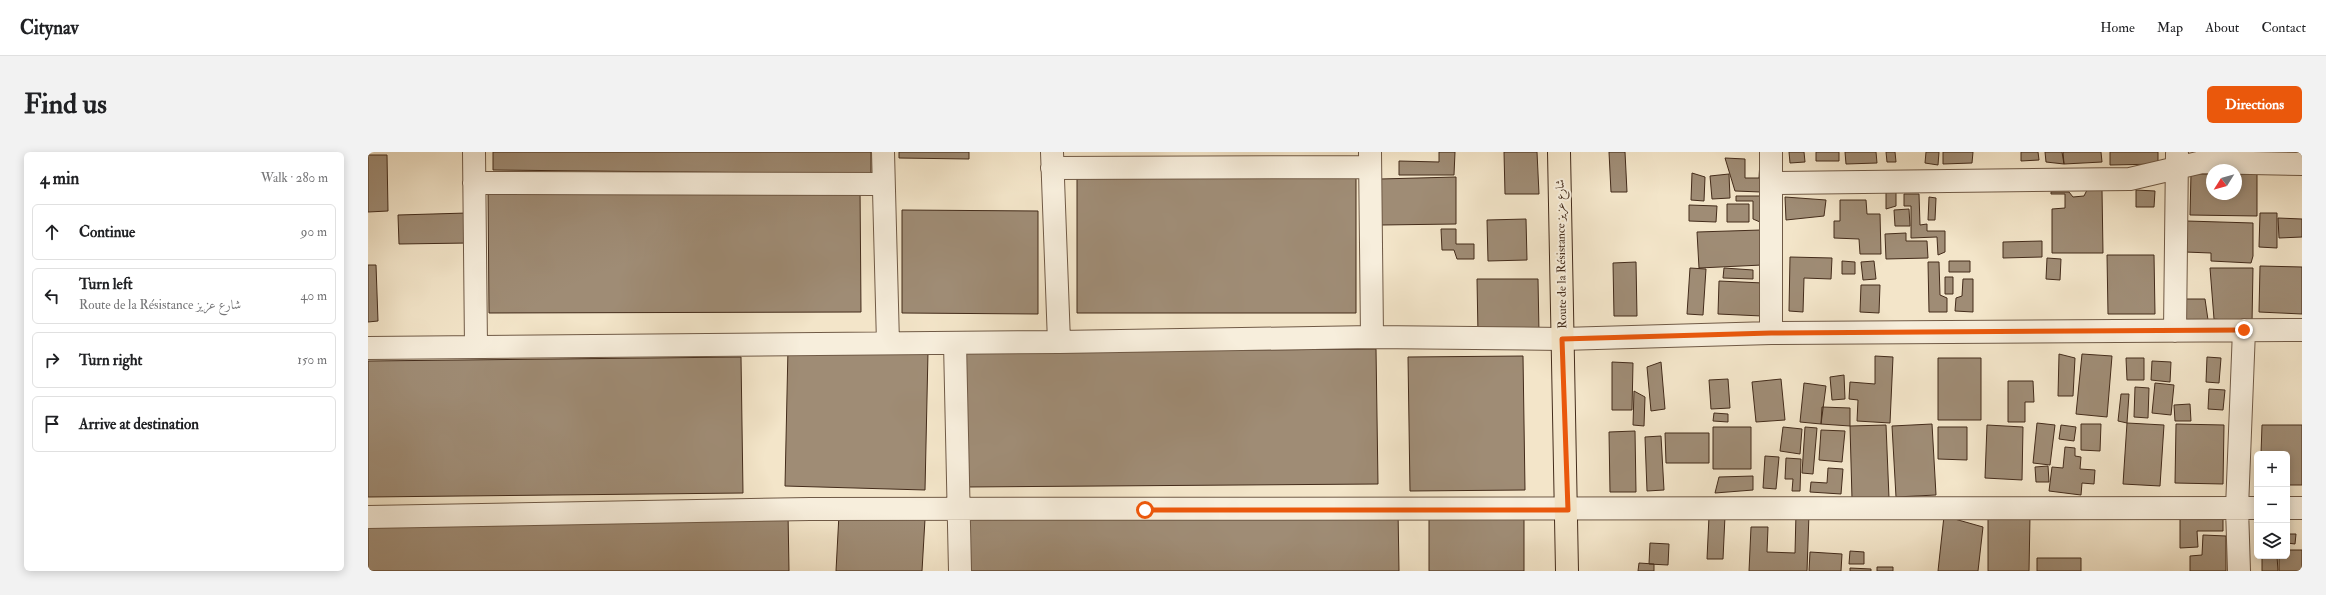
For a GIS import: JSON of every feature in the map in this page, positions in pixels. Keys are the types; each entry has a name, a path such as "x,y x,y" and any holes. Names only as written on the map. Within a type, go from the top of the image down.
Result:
{"main road":[{"name":"Route de la Résistance شارع عزيز","path":"1559,152 1562,339 1568,510 1568,571"}],"street":[{"path":"474,152 476,347"},
{"path":"883,152 888,343"},
{"path":"1771,152 1771,333"},
{"path":"1771,183 2130,179 2153,175 2177,159 2202,162 2302,164"},
{"path":"2175,331 2177,159"},
{"path":"1059,342 1052,160 1370,160 1372,337"},
{"path":"474,183 883,184"},
{"path":"2239,571 2247,508 2244,330"},
{"path":"368,348 1059,342 1372,337 1562,339 1771,333 2302,330"},
{"path":"955,343 960,571"},
{"path":"368,518 810,509 959,511 1568,510 1857,507 2247,508"},
{"path":"2290,508 2302,508"}],"building":[{"path":"493,152 871,152 871,174 493,170"},
{"path":"899,152 969,152 969,159 899,158"},
{"path":"1439,152 1455,152 1454,175 1399,175 1399,161 1439,162"},
{"path":"1504,152 1537,152 1539,194 1505,194"},
{"path":"1609,152 1625,152 1627,192 1611,192"},
{"path":"1789,152 1804,152 1805,162 1790,163"},
{"path":"1816,152 1839,152 1839,161 1816,161"},
{"path":"1845,152 1876,152 1877,163 1846,164"},
{"path":"1886,152 1895,152 1896,162 1887,162"},
{"path":"1926,152 1939,152 1938,165 1925,163"},
{"path":"1943,152 1973,152 1972,163 1943,164"},
{"path":"2021,152 2038,152 2039,160 2021,161"},
{"path":"2045,152 2062,152 2064,164 2046,162"},
{"path":"2063,152 2101,152 2102,162 2064,164"},
{"path":"2110,152 2158,152 2158,164 2110,165"},
{"path":"368,155 387,155 388,211 368,212"},
{"path":"1725,158 1745,159 1745,178 1759,178 1760,161 1762,161 1761,192 1735,191"},
{"path":"1077,171 1356,171 1356,313 1077,313"},
{"path":"1692,173 1705,177 1704,201 1691,200"},
{"path":"1729,174 1730,198 1712,199 1710,176"},
{"path":"2191,174 2206,174 2206,200 2242,200 2242,174 2257,174 2257,216 2190,215"},
{"path":"1456,177 1456,224 1381,225 1380,179"},
{"path":"860,186 861,312 489,313 488,188"},
{"path":"1886,190 1896,190 1896,206 1886,209"},
{"path":"2087,190 2102,190 2103,253 2052,253 2052,209 2065,208 2065,194 2051,194 2051,192 2069,192 2073,197 2084,196"},
{"path":"2136,190 2155,191 2154,207 2136,207"},
{"path":"1904,194 1919,194 1920,225 1927,224 1927,231 1945,231 1945,252 1938,255 1937,237 1911,238 1911,206 1904,206"},
{"path":"1736,196 1760,196 1760,222 1753,219 1753,201 1736,201"},
{"path":"1785,197 1826,200 1824,216 1786,220"},
{"path":"1929,197 1936,198 1935,220 1928,220"},
{"path":"1840,200 1866,200 1867,214 1880,214 1881,254 1860,254 1859,239 1834,238 1834,221 1840,221"},
{"path":"1727,204 1749,204 1749,222 1727,222"},
{"path":"1689,205 1717,206 1716,222 1689,221"},
{"path":"1909,209 1910,226 1895,226 1894,210"},
{"path":"902,210 1038,211 1038,314 902,313"},
{"path":"467,213 469,243 399,244 398,215"},
{"path":"2260,213 2277,213 2277,248 2259,247"},
{"path":"2278,218 2302,219 2302,237 2279,238"},
{"path":"1526,219 1527,260 1488,261 1487,220"},
{"path":"2187,221 2253,223 2253,256 2251,263 2211,261 2211,253 2185,252"},
{"path":"1441,229 1456,229 1456,244 1474,244 1474,259 1457,259 1454,250 1442,250"},
{"path":"1761,230 1762,265 1699,268 1697,232"},
{"path":"1906,233 1906,241 1927,241 1928,258 1886,259 1885,234"},
{"path":"2042,241 2042,257 2003,258 2003,242"},
{"path":"2107,255 2154,255 2155,314 2108,314"},
{"path":"1790,257 1832,258 1831,279 1804,278 1803,312 1789,311"},
{"path":"2047,258 2061,259 2060,280 2046,279"},
{"path":"1842,261 1855,262 1855,274 1842,274"},
{"path":"1874,261 1876,279 1863,280 1861,262"},
{"path":"1949,261 1970,261 1970,272 1949,272"},
{"path":"1636,262 1637,316 1614,316 1613,263"},
{"path":"1928,262 1939,262 1940,295 1947,298 1947,312 1929,312"},
{"path":"368,265 376,265 378,321 368,322"},
{"path":"2260,266 2302,267 2302,314 2259,312"},
{"path":"1690,268 1706,269 1703,315 1687,314"},
{"path":"1724,268 1753,270 1753,279 1723,278"},
{"path":"2210,268 2253,268 2252,323 2214,319"},
{"path":"1945,277 1953,277 1953,294 1945,294"},
{"path":"1477,279 1538,279 1539,333 1478,334"},
{"path":"1963,279 1973,279 1973,312 1955,311 1956,298 1962,296"},
{"path":"1719,281 1763,283 1762,316 1718,314"},
{"path":"1861,285 1880,285 1879,313 1860,312"},
{"path":"2186,299 2205,299 2208,320 2186,320"},
{"path":"788,348 928,352 925,490 785,486"},
{"path":"1376,349 1378,484 965,487 964,352"},
{"path":"2059,354 2075,358 2073,396 2058,396"},
{"path":"2082,354 2112,356 2107,417 2076,414"},
{"path":"1523,356 1525,490 1410,491 1408,357"},
{"path":"1875,356 1893,357 1890,423 1857,421 1858,400 1849,399 1850,382 1875,384"},
{"path":"741,357 743,493 368,497 368,361"},
{"path":"2207,357 2221,358 2219,383 2206,382"},
{"path":"1938,358 1981,358 1981,420 1938,420"},
{"path":"2126,358 2144,358 2144,380 2127,380"},
{"path":"2152,361 2171,362 2170,382 2151,380"},
{"path":"1612,362 1633,363 1632,410 1612,410"},
{"path":"1661,362 1665,409 1651,411 1647,367"},
{"path":"1844,375 1845,399 1832,400 1830,377"},
{"path":"1728,379 1730,408 1711,409 1709,380"},
{"path":"1781,379 1785,420 1756,422 1752,382"},
{"path":"2008,381 2033,381 2034,402 2025,402 2025,422 2008,422"},
{"path":"1804,383 1826,386 1821,424 1800,422"},
{"path":"2155,383 2174,385 2171,415 2152,413"},
{"path":"2135,387 2149,388 2148,418 2134,417"},
{"path":"2209,389 2225,390 2223,410 2208,409"},
{"path":"1634,391 1645,397 1644,426 1633,425"},
{"path":"2121,394 2129,394 2127,423 2118,421"},
{"path":"2190,404 2191,421 2175,421 2174,405"},
{"path":"1822,407 1850,408 1850,426 1821,424"},
{"path":"1714,413 1728,414 1728,422 1713,421"},
{"path":"2037,423 2055,425 2050,465 2033,463"},
{"path":"2127,423 2164,425 2160,486 2123,484"},
{"path":"1932,424 1936,495 1896,497 1892,426"},
{"path":"2081,424 2101,424 2100,451 2081,450"},
{"path":"2176,424 2224,425 2223,484 2175,483"},
{"path":"1886,425 1889,498 1852,499 1850,426"},
{"path":"1987,425 2023,427 2022,480 1985,478"},
{"path":"2061,425 2076,427 2074,441 2059,439"},
{"path":"2262,425 2302,425 2302,485 2290,485 2290,451 2261,451"},
{"path":"1713,427 1751,427 1751,469 1713,469"},
{"path":"1783,427 1802,429 1800,454 1780,451"},
{"path":"1805,427 1817,428 1813,474 1802,473"},
{"path":"1938,427 1967,427 1967,460 1938,459"},
{"path":"1821,430 1845,431 1842,462 1819,460"},
{"path":"1635,431 1636,492 1610,492 1609,432"},
{"path":"1665,433 1709,433 1709,463 1666,463"},
{"path":"1661,436 1664,490 1647,491 1645,437"},
{"path":"2065,447 2075,448 2075,456 2081,457 2080,469 2095,470 2094,484 2082,483 2081,495 2049,491 2052,467 2063,468"},
{"path":"1765,456 1779,457 1776,489 1763,488"},
{"path":"1786,458 1801,459 1800,491 1792,491 1793,479 1785,479"},
{"path":"2048,466 2049,482 2036,482 2035,467"},
{"path":"1828,468 1843,469 1841,494 1810,492 1811,482 1827,483"},
{"path":"1753,476 1753,490 1715,493 1719,477"},
{"path":"1398,510 1399,571 970,571 969,513"},
{"path":"788,513 789,571 368,571 368,519"},
{"path":"1429,513 1524,513 1524,571 1429,571"},
{"path":"1796,513 1809,514 1807,571 1749,571 1751,527 1768,527 1767,552 1795,553"},
{"path":"839,514 925,519 922,571 836,571"},
{"path":"1709,516 1725,516 1723,559 1707,559"},
{"path":"1944,516 1983,527 1978,571 1938,571"},
{"path":"1988,516 2030,516 2029,571 1988,571"},
{"path":"2180,516 2223,516 2223,531 2197,531 2198,547 2180,548"},
{"path":"2290,534 2296,534 2295,544 2290,543"},
{"path":"2203,535 2226,536 2226,571 2190,571 2190,556 2202,555"},
{"path":"1650,543 1669,544 1668,565 1649,564"},
{"path":"2290,550 2302,550 2302,571 2279,571 2279,559 2290,559"},
{"path":"1850,551 1864,552 1864,564 1849,564"},
{"path":"1810,552 1842,554 1841,571 1809,571"},
{"path":"2037,558 2081,558 2081,571 2037,571"},
{"path":"2262,559 2277,559 2278,571 2262,571"},
{"path":"1639,563 1654,564 1654,571 1638,571"},
{"path":"1877,567 1893,567 1893,571 1877,571"},
{"path":"1850,568 1871,569 1871,571 1850,571"}],"route":[{"path":"1145,510 1568,510 1562,339 1771,333 2244,330"}]}
